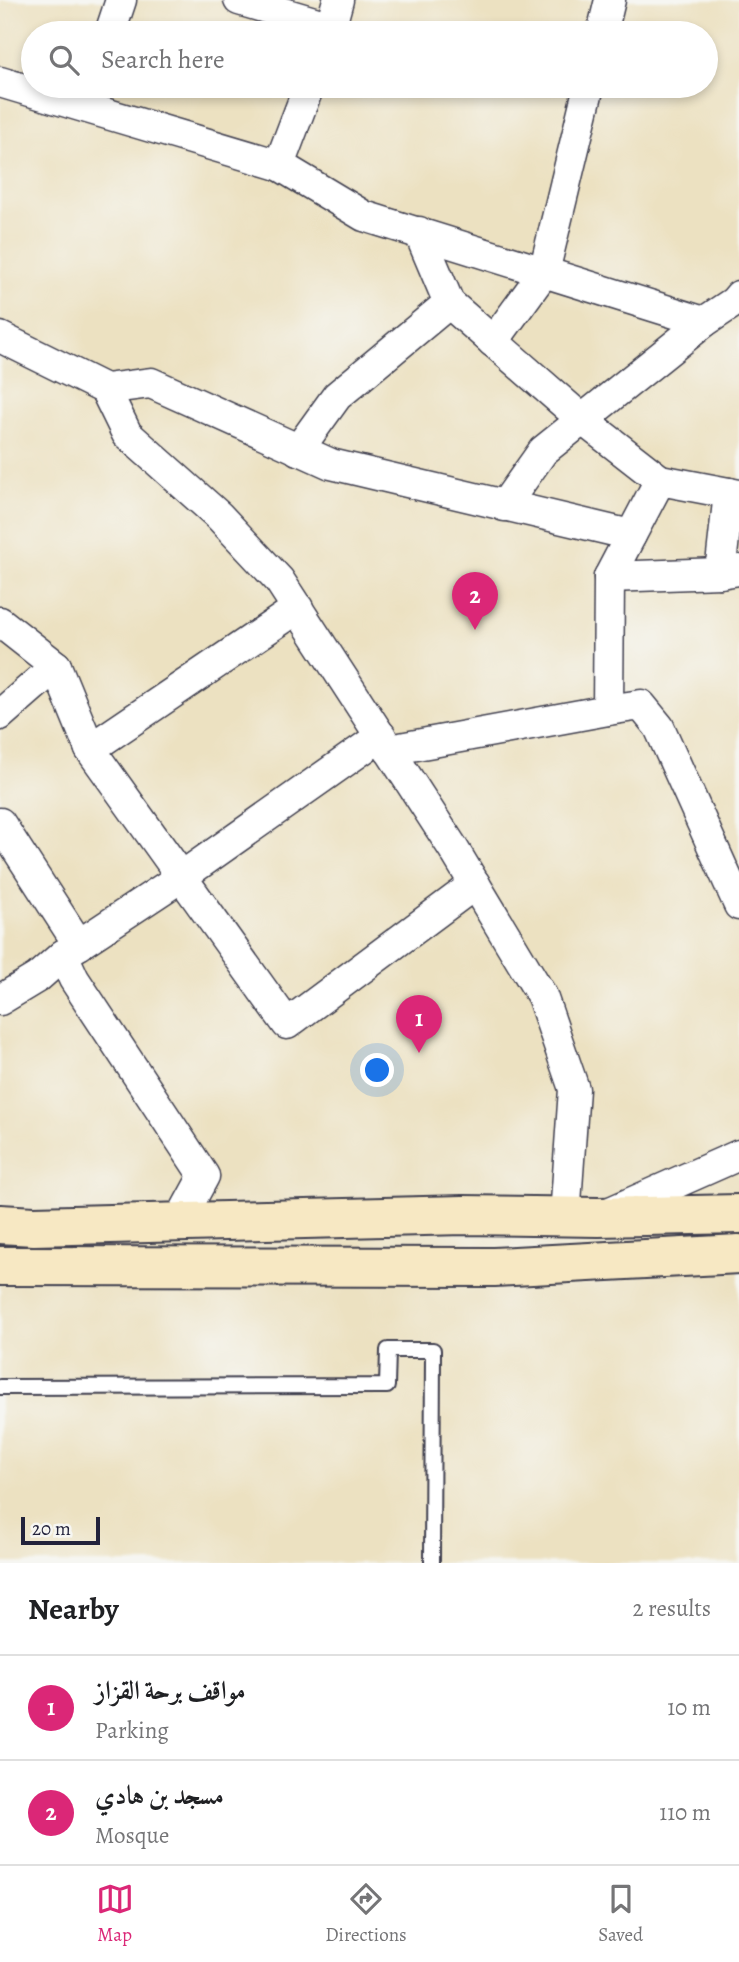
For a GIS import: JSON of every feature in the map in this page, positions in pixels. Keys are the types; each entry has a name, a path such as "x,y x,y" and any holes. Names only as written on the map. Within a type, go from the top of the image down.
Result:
{"street":[{"path":"114,21 121,0"},
{"path":"239,0 333,20"},
{"path":"604,21 610,0"},
{"path":"0,82 21,85"},
{"path":"94,98 279,165 364,216 704,322"},
{"path":"279,165 304,98"},
{"path":"493,342 544,272 586,98"},
{"path":"419,232 449,303 583,421 660,480 734,494 729,571 609,577"},
{"path":"504,506 543,452 739,296"},
{"path":"298,450 337,396 449,303"},
{"path":"0,337 105,389 151,383 331,464 631,535"},
{"path":"105,389 127,435 219,516 279,580 475,884 542,996 574,1089 581,1217"},
{"path":"608,710 609,577 660,480"},
{"path":"90,749 298,608"},
{"path":"0,622 56,666 90,749 287,1024 475,884"},
{"path":"0,715 56,666"},
{"path":"0,1000 38,977 71,950 385,743 640,705 659,727 739,905"},
{"path":"0,823 71,950 74,979 204,1176 179,1222"},
{"path":"581,1217 739,1155"},
{"path":"0,1224 34,1226 463,1215 581,1217 739,1214"},
{"path":"0,1266 494,1267 739,1254"}],"lane":[{"path":"0,1387 387,1385 388,1350 433,1350 432,1563"}],"place":[{"name":"مسجد بن هادي","path":"475,630"},
{"name":"مواقف برحة القزاز","path":"419,1053"}]}
